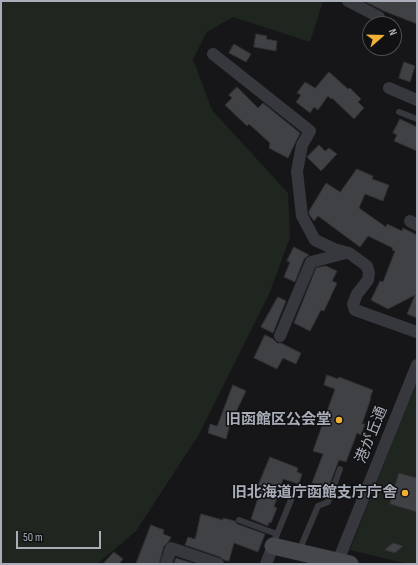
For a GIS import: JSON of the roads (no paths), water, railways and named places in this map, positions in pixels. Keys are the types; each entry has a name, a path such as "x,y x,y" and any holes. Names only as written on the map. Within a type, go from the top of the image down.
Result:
{"street":[{"path":"348,1 377,16"},
{"path":"213,54 310,131 302,145 297,171 302,216 315,240 334,249 349,253 367,266 369,273 368,280 357,294 353,304 355,310 417,332"},
{"path":"390,88 417,100"},
{"path":"280,336 311,262 349,253"},
{"name":"港が丘通","path":"336,562 417,365"},
{"path":"266,564 275,540 299,552 336,562"},
{"path":"166,564 171,548 218,564"}],"lane":[{"path":"399,112 417,119"},
{"path":"299,552 318,506 328,502 340,469"},
{"path":"239,520 275,540 293,495"}],"place":[{"name":"旧函館区公会堂","path":"339,420"},
{"name":"旧北海道庁函館支庁庁舎","path":"405,493"}]}
